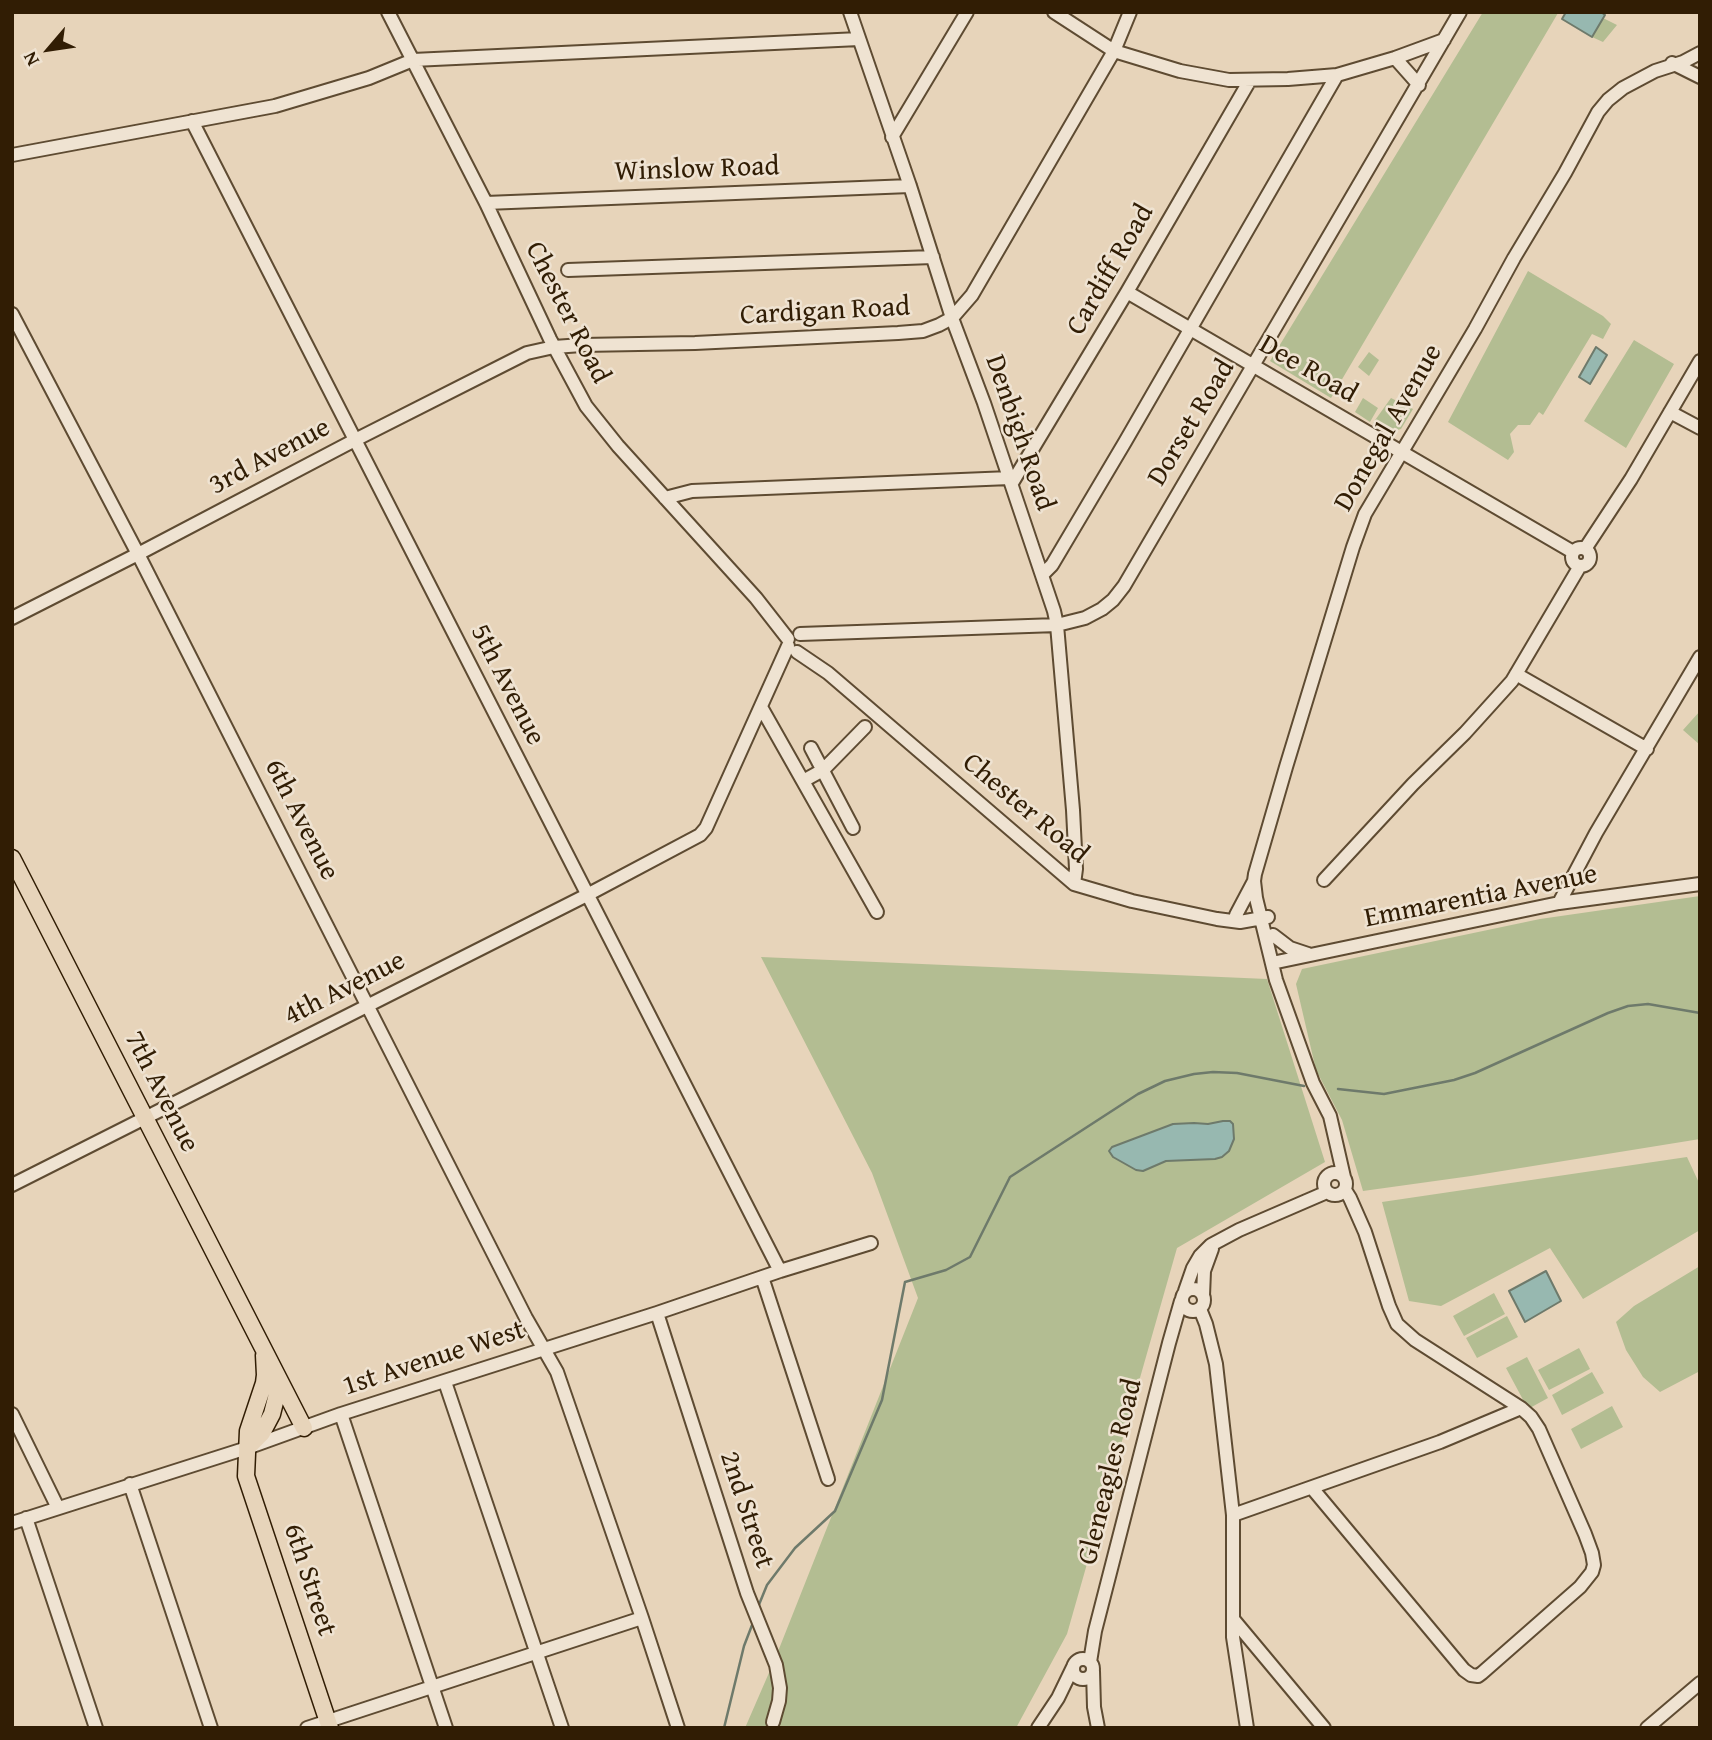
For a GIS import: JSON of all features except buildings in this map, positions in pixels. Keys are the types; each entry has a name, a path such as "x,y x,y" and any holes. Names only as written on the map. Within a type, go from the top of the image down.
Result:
{"main road":[{"name":"7th Avenue","path":"12,858 304,1428"},
{"name":"7th Avenue","path":"247,1448 247,1431 265,1375 264,1350"},
{"path":"247,1448 262,1433 272,1414 280,1382"},
{"name":"6th Street","path":"247,1448 246,1476 329,1724"}],"street":[{"name":"Chester Road","path":"388,12 586,406 598,423 796,643 1074,884 1132,901 1222,920 1264,913"},
{"name":"Denbigh Road","path":"850,12 1054,611 1073,810 1076,869 1074,884"},
{"path":"892,137 967,12"},
{"path":"1054,12 1114,51 1216,79 1288,79 1337,75 1444,40"},
{"name":"Cardigan Road","path":"554,347 898,333 931,329 952,318 972,295 1114,51 1130,12"},
{"name":"Dorset Road","path":"699,835 706,828 779,666 796,643 822,633 1056,625 1075,622 1113,600 1124,586 1460,12"},
{"path":"12,155 275,106 369,78 413,60 859,39"},
{"name":"Donegal Avenue","path":"1673,63 1700,45"},
{"name":"Donegal Avenue","path":"1241,918 1359,527 1598,113 1618,91 1673,63 1700,53"},
{"path":"1395,58 1419,85"},
{"path":"1673,63 1699,76"},
{"path":"1042,575 1052,565 1337,75"},
{"name":"Cardiff Road","path":"1011,481 1127,292 1250,80"},
{"name":"5th Avenue","path":"192,121 780,1271"},
{"name":"Winslow Road","path":"486,203 909,186"},
{"path":"568,270 933,257"},
{"name":"Dee Road","path":"1127,292 1401,453 1579,550"},
{"name":"6th Avenue","path":"12,314 138,554 526,1318 557,1372 678,1728"},
{"name":"3rd Avenue","path":"12,618 527,354 554,347"},
{"path":"1324,880 1479,718 1516,674 1580,566 1589,559 1589,555 1579,550 1630,479 1700,361"},
{"path":"1670,412 1700,428"},
{"path":"665,498 692,491 1011,481"},
{"path":"1559,903 1596,833 1700,657"},
{"path":"1516,674 1647,749"},
{"path":"761,706 877,912"},
{"path":"803,781 823,770 865,727"},
{"path":"811,748 853,828"},
{"name":"4th Avenue","path":"12,1185 587,895 699,835"},
{"path":"1255,874 1264,913 1268,948"},
{"name":"Emmarentia Avenue","path":"1276,962 1559,903 1700,884"},
{"path":"1264,913 1273,935 1276,980 1313,1083 1335,1132 1344,1184 1337,1195 1333,1196 1325,1189 1324,1182 1338,1154"},
{"path":"1241,918 1268,948 1276,962"},
{"path":"1273,935 1290,948 1312,955"},
{"path":"1312,1488 1464,1670 1473,1676 1482,1673 1580,1587 1592,1573 1592,1553 1539,1429 1521,1408 1415,1340 1396,1324 1365,1232 1344,1184 1338,1173 1328,1176"},
{"name":"Gleneagles Road","path":"1038,1728 1082,1669 1095,1632 1169,1343 1193,1268 1205,1250 1238,1230 1327,1192"},
{"name":"1st Avenue West","path":"12,1523 871,1243"},
{"path":"1216,1243 1206,1262 1199,1305 1216,1364 1233,1515 1235,1653 1247,1728"},
{"path":"762,1277 828,1479"},
{"path":"1175,1326 1199,1305 1202,1293 1188,1289 1183,1296 1184,1308 1199,1305"},
{"name":"2nd Street","path":"657,1313 747,1593 779,1673 779,1701 773,1722"},
{"path":"445,1382 562,1728"},
{"path":"1233,1515 1440,1442 1521,1408"},
{"path":"12,1414 58,1508"},
{"path":"341,1414 446,1728"},
{"path":"130,1484 211,1728"},
{"path":"26,1518 96,1728"},
{"path":"307,1728 329,1724 642,1618"},
{"path":"1233,1619 1324,1728"},
{"path":"1082,1669 1098,1728"},
{"path":"1647,1728 1700,1683"}],"green space":[{"path":"1483,12 1558,13 1331,398 1270,361"},
{"path":"1603,18 1617,25 1603,42 1592,37"},
{"path":"1528,271 1603,316 1611,324 1603,339 1592,334 1543,415 1539,412 1530,425 1518,425 1510,434 1514,452 1508,460 1448,422"},
{"path":"1634,340 1674,364 1626,448 1584,421"},
{"path":"1369,352 1379,360 1369,376 1358,367"},
{"path":"1363,398 1378,408 1370,422 1355,412"},
{"path":"1391,398 1413,409 1401,429 1386,431 1373,423"},
{"path":"1700,711 1700,745 1683,730"},
{"path":"1700,896 1700,1139 1363,1191 1342,1120 1316,1070 1296,984 1302,969 1540,919"},
{"path":"761,957 1267,979 1325,1162 1177,1248 1067,1634 1016,1728 745,1728 918,1298 872,1173"},
{"path":"1687,1157 1700,1185 1700,1230 1583,1299 1550,1248 1441,1306 1409,1301 1382,1202"},
{"path":"1700,1266 1700,1371 1660,1392 1643,1377 1626,1350 1616,1322 1634,1306"},
{"path":"1494,1293 1505,1314 1464,1336 1453,1316"},
{"path":"1507,1316 1518,1337 1477,1358 1466,1338"},
{"path":"1579,1348 1590,1369 1549,1390 1538,1370"},
{"path":"1527,1357 1548,1398 1528,1409 1506,1368"},
{"path":"1592,1372 1604,1393 1562,1415 1552,1395"},
{"path":"1612,1406 1623,1427 1581,1449 1571,1429"}],"water":[{"path":"1566,12 1601,12 1605,15 1592,37 1562,19"},
{"path":"1596,347 1607,355 1590,384 1579,377"},
{"path":"1223,1121 1233,1124 1234,1139 1229,1151 1215,1159 1166,1161 1143,1171 1113,1157 1109,1151 1112,1147 1173,1124"},
{"path":"1546,1271 1561,1301 1525,1322 1509,1291"}],"waterway":[{"path":"1338,1089 1384,1094 1454,1080 1628,1006 1648,1004 1700,1013"},
{"path":"758,1607 767,1585 795,1548 835,1511 882,1400 905,1282 946,1270 970,1257 1010,1177 1138,1094 1165,1081 1213,1072 1237,1073 1304,1086"},
{"path":"724,1728 744,1646 754,1620"}]}
